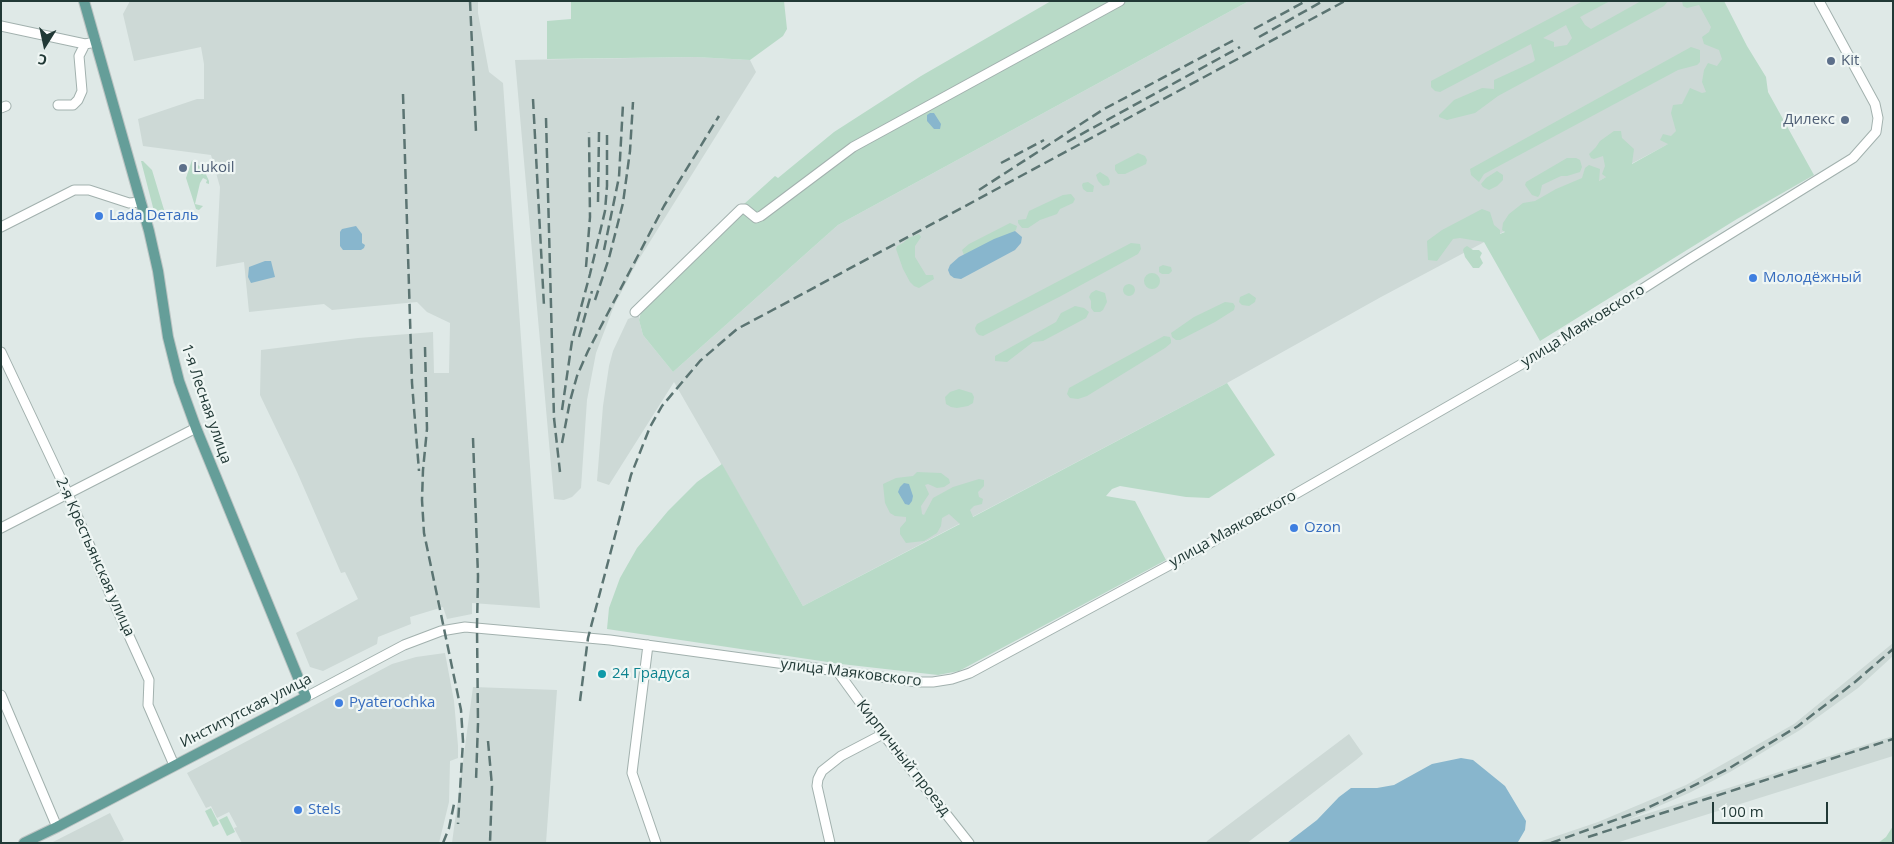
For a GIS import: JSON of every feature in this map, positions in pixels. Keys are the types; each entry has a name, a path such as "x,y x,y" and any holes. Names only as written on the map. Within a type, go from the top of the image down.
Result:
{"main road":[{"name":"1-я Лесная улица","path":"84,1 141,202 158,271 168,337 179,381 196,428 306,697"},
{"name":"Институтская улица","path":"24,843 57,828 306,697"}],"street":[{"path":"635,312 741,209 746,208 756,218 761,216 854,146 1120,1"},
{"name":"улица Маяковского","path":"488,628 648,645 917,682 933,682 970,673 1203,548 1548,349 1853,158 1876,132 1878,118 1875,104 1819,1"},
{"path":"1,26 85,44 96,42"},
{"path":"58,105 73,105 82,92 79,56 85,44"},
{"path":"1,227 74,190 88,190 129,203 141,202"},
{"name":"2-я Крестьянская улица","path":"1,352 68,494 149,680 148,705 174,765"},
{"path":"1,528 196,428"},
{"name":"Институтская улица","path":"306,697 404,645 440,631 464,627 488,628"},
{"path":"648,645 632,773 656,843"},
{"name":"Кирпичный проезд","path":"838,672 883,734 969,843"},
{"path":"1,695 57,828"},
{"path":"830,843 817,786 818,779 822,771 841,756 883,734"}],"shaded area":[{"path":"130,1 478,1 478,13 489,72 503,83 540,608 472,603 472,614 447,619 443,607 410,617 411,624 378,637 377,644 323,671 310,667 296,633 358,599 345,572 341,573 297,472 260,395 261,350 358,338 433,332 434,373 449,373 450,323 427,312 417,302 332,310 324,304 249,312 244,262 216,267 220,187 211,155 143,146 138,119 197,99 204,99 204,64 201,47 134,61 123,14"},
{"path":"1249,1 1720,1 1768,91 1381,297 1227,383 803,606 674,382 609,485 597,481 603,406 609,366 613,351 628,319 639,315 643,335 673,372 838,225"},
{"path":"696,57 750,60 756,72 636,264 614,306 596,353 587,400 581,488 572,497 564,500 554,499 515,60"},
{"path":"1893,643 1893,656 1858,688 1800,730 1730,772 1689,793 1627,820 1893,736 1893,756 1616,843 1536,843 1598,822 1686,785 1794,724"},
{"path":"445,653 454,701 458,758 450,761 449,802 439,843 242,843 234,828 237,827 229,812 217,818 211,806 206,808 187,773 392,664 416,657"},
{"path":"473,687 557,690 546,843 452,843"},
{"path":"1349,734 1363,754 1356,760 1247,843 1206,843 1207,841"},
{"path":"110,813 124,840 118,843 51,843"}],"green space":[{"path":"571,1 784,1 787,29 783,36 750,60 696,57 547,59 547,21 571,19"},
{"path":"1051,1 1249,1 838,225 673,372 643,335 639,320 642,308 741,216 744,204 775,176 778,178 834,132 921,76"},
{"path":"1583,1 1610,1 1580,17 1585,25 1591,29 1641,1 1668,1 1664,6 1498,96 1475,113 1447,120 1439,117 1454,100 1482,88 1494,89 1494,80 1533,62 1535,60 1531,44 1440,92 1435,91 1431,87 1431,81","holes":["1566,25 1572,38 1567,45 1554,47 1554,42 1543,38"]},
{"path":"1682,1 1724,1 1747,46 1766,77 1768,92 1814,175 1737,219 1540,341 1484,242 1460,238 1453,239 1437,261 1428,260 1427,241 1442,230 1482,209 1490,212 1494,225 1500,230 1500,234 1505,232 1502,230 1503,223 1509,214 1523,203 1535,201 1556,189 1582,178 1585,168 1589,165 1600,169 1599,181 1606,177 1602,174 1605,166 1603,156 1594,159 1589,154 1600,141 1614,131 1621,131 1622,138 1634,149 1632,164 1668,144 1660,140 1663,134 1671,136 1676,131 1671,113 1673,105 1682,104 1690,88 1702,93 1706,92 1702,82 1704,70 1708,63 1717,66 1722,59 1719,50 1704,44 1702,37 1709,32 1711,27 1699,5 1687,8 1683,6"},
{"path":"1691,47 1700,50 1700,62 1697,65 1678,70 1484,174 1479,182 1471,175 1470,169"},
{"path":"1138,153 1145,156 1146,164 1125,174 1118,174 1115,170 1115,165"},
{"path":"1567,158 1580,160 1582,167 1580,172 1561,176 1542,185 1538,197 1532,195 1525,185 1526,182"},
{"path":"192,160 204,170 209,181 209,184 206,183 207,180 203,178 200,183 195,204 203,206 199,210 196,209 186,178"},
{"path":"141,161 152,170 165,213 159,220 156,219"},
{"path":"1497,171 1503,175 1503,180 1489,190 1483,187 1481,184 1486,178"},
{"path":"1100,172 1108,177 1109,185 1103,186 1098,181 1096,175"},
{"path":"1088,182 1094,186 1093,192 1087,192 1083,189 1083,183"},
{"path":"1071,194 1075,199 1073,203 1060,209 1057,214 1040,220 1028,228 1022,228 1018,223 1018,220 1026,219 1029,211 1063,195"},
{"path":"1010,223 1017,226 1016,230 1008,236 964,255 962,250 969,244"},
{"path":"919,234 921,237 915,246 915,257 926,275 933,275 934,279 919,288 910,282 896,249 897,246 908,238"},
{"path":"1131,243 1140,244 1141,249 1138,254 983,336 976,332 977,324"},
{"path":"1467,246 1482,253 1480,257 1483,263 1479,268 1473,268 1465,257 1463,250"},
{"path":"1163,265 1171,267 1172,271 1169,274 1159,272 1159,267"},
{"path":"1152,273 1158,275 1160,281 1158,287 1152,289 1146,287 1144,281 1146,275"},
{"path":"1129,284 1135,290 1129,296 1123,290"},
{"path":"1096,290 1105,293 1107,302 1100,312 1094,312 1091,308 1089,297"},
{"path":"1249,293 1256,298 1255,302 1249,306 1242,305 1239,302 1240,297"},
{"path":"1225,302 1233,303 1235,306 1234,310 1180,340 1172,337 1171,333 1194,317"},
{"path":"1075,306 1084,308 1089,312 1086,318 1043,341 1033,342 1007,362 995,361 995,356 1056,322 1061,313"},
{"path":"1164,336 1170,337 1171,340 1171,343 1165,348 1087,396 1078,399 1070,398 1067,394 1069,388"},
{"path":"1227,383 1275,455 1209,498 1186,497 1120,486 1112,489 1106,496 1135,501 1166,560 959,671 938,675 841,664 607,629 609,608 620,578 637,548 668,511 697,482 722,464 803,606 960,524 949,514 942,518 941,526 937,533 924,541 906,543 900,534 900,528 906,521 906,517 895,516 890,513 885,503 883,484 896,478 913,476 917,472 941,473 949,479 950,483 944,487 937,488 928,484 925,485 929,494 921,506 922,514 924,515 933,498 953,487 979,479 984,480 984,486 978,492 979,497 983,499 982,504 974,506 970,510 973,517"},
{"path":"959,389 972,393 974,397 973,403 957,408 946,404 945,397 950,392"},
{"path":"211,808 219,824 213,827 205,811"},
{"path":"227,816 235,832 227,836 219,820"},
{"path":"1893,826 1893,843 1878,843 1886,837"}],"water":[{"path":"934,113 941,124 940,129 934,129 927,121 927,115"},
{"path":"356,226 362,234 364,248 361,250 343,250 340,246 340,232 342,229"},
{"path":"1015,231 1022,237 1021,243 1015,250 961,279 950,275 948,270 950,265 959,257 994,239"},
{"path":"265,261 271,261 275,277 251,283 248,277 249,267"},
{"path":"904,483 909,484 913,496 909,505 905,504 898,492"},
{"path":"1461,758 1473,760 1505,786 1526,821 1525,830 1518,842 1287,843 1317,820 1339,797 1351,788 1377,788 1394,785 1432,764"}],"railway":[{"path":"470,1 476,132"},
{"path":"1254,29 1306,1"},
{"path":"1259,37 1323,1"},
{"path":"580,701 588,638 631,475 650,427 662,406 700,361 737,329 1345,1"},
{"path":"979,190 1104,109 1236,39"},
{"path":"1067,142 1240,47"},
{"path":"403,94 412,383 419,471"},
{"path":"533,99 544,306"},
{"path":"595,300 609,258 623,203 630,151 633,102"},
{"path":"604,250 619,177 623,104"},
{"path":"562,443 577,376 588,351 664,206 719,116"},
{"path":"546,118 554,418 560,472"},
{"path":"586,267 590,217 589,132"},
{"path":"598,202 599,132"},
{"path":"562,410 572,341 605,211 607,132"},
{"path":"1001,163 1044,140"},
{"path":"579,337 592,291"},
{"path":"425,347 427,429 422,500 424,533 461,710 463,741 458,824"},
{"path":"473,438 478,576 476,781"},
{"path":"1551,843 1643,810 1728,769 1798,726 1855,682 1893,649"},
{"path":"1588,837 1893,739"},
{"path":"488,741 492,786 490,843"},
{"path":"443,843 449,828 454,804"}],"place":[{"name":"Kit","path":"1831,61"},
{"name":"Дилекс","path":"1845,120"},
{"name":"Lukoil","path":"183,168"},
{"name":"Lada Dеталь","path":"99,216"},
{"name":"Молодёжный","path":"1753,278"},
{"name":"Ozon","path":"1294,528"},
{"name":"24 Градуса","path":"602,674"},
{"name":"Pyaterochka","path":"339,703"},
{"name":"Stels","path":"298,810"}]}
